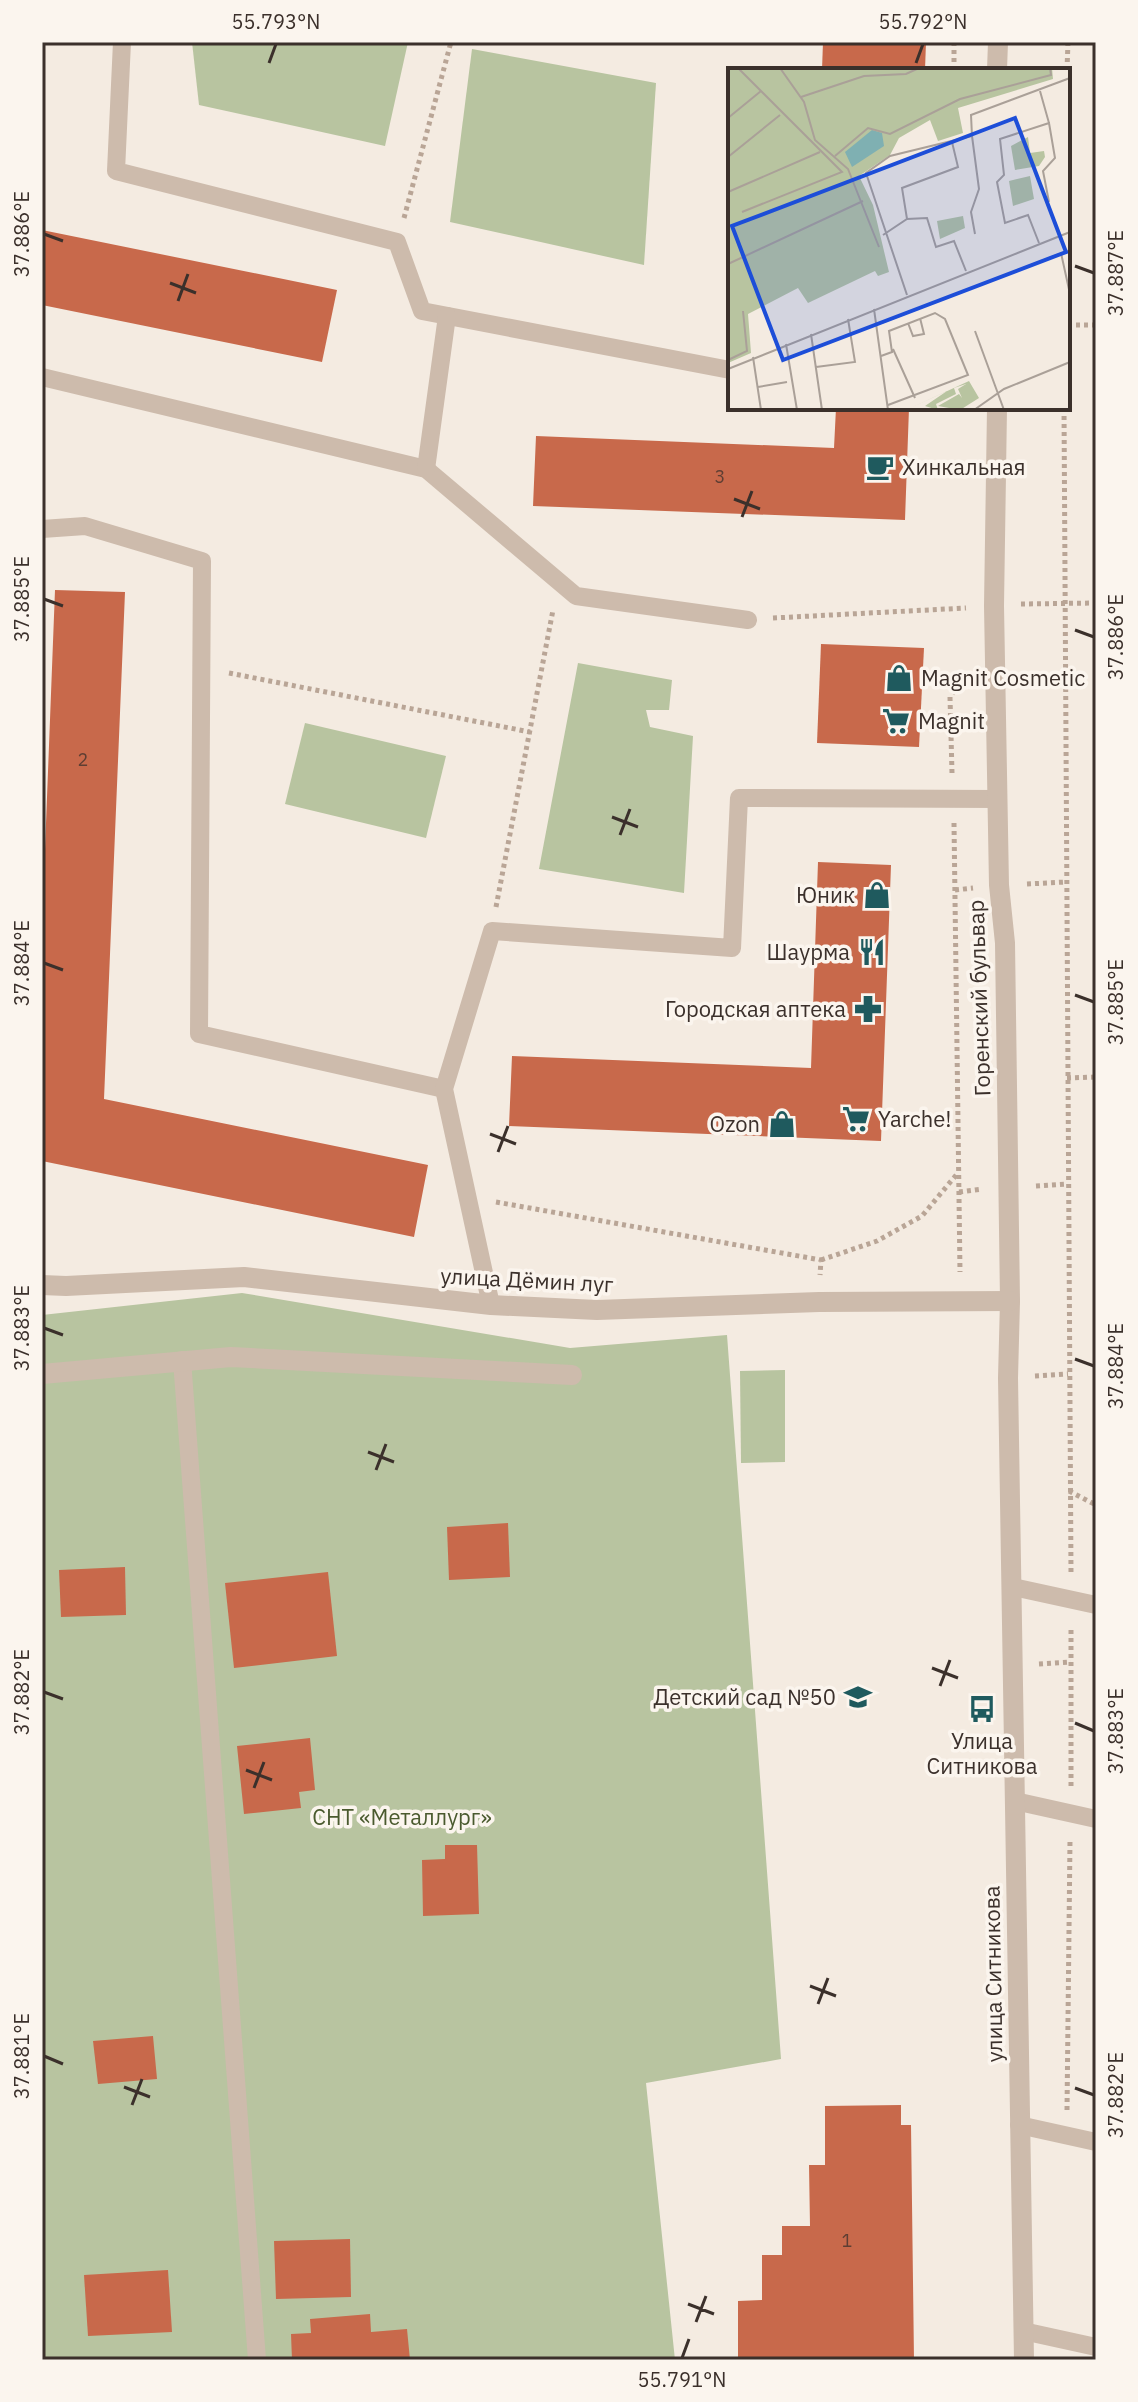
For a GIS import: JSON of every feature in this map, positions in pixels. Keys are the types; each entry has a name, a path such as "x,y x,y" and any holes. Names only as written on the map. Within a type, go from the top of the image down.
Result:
{"street":[{"path":"997,68 998,42"},
{"name":"Горенский бульвар","path":"997,410 994,606 999,885 1005,943 1010,1301 1008,1378 1013,1587"},
{"name":"улица Дёмин луг","path":"42,1285 244,1277 491,1305 604,1310 819,1302 1010,1301"},
{"path":"42,1374 231,1357 572,1375"},
{"name":"улица Ситникова","path":"1013,1587 1024,2360"}],"lane":[{"path":"122,42 116,171 397,242 422,311 728,370"},
{"path":"426,469 447,316"},
{"path":"42,377 426,469 576,596 748,620"},
{"path":"42,529 85,526 202,561 199,1034 444,1089"},
{"path":"491,1305 444,1089 492,931 732,948 739,798 998,799"},
{"path":"182,1360 257,2360"},
{"path":"1013,1587 1096,1605"},
{"path":"1015,1801 1096,1819"},
{"path":"1019,2125 1096,2142"},
{"path":"1023,2331 1096,2347"}],"path":[{"path":"397,242 451,42"},
{"path":"954,42 954,68"},
{"path":"1067,68 1068,42"},
{"path":"1070,325 1096,325"},
{"path":"1064,410 1071,1572"},
{"path":"492,931 558,582"},
{"path":"963,593 963,623"},
{"path":"1016,604 1096,603"},
{"path":"748,620 971,607"},
{"path":"960,1272 950,697 965,679 964,665"},
{"path":"200,667 530,732"},
{"path":"1067,1078 1096,1077"},
{"path":"467,1197 821,1260 877,1241 922,1216 958,1174"},
{"path":"1031,1186 1067,1184"},
{"path":"959,1192 983,1189"},
{"path":"819,1302 821,1260"},
{"path":"1069,1491 1096,1505"},
{"path":"1067,2136 1071,1627"}],"green space":[{"path":"192,42 408,42 385,146 199,105"},
{"path":"472,49 656,83 644,265 450,222"},
{"path":"578,663 672,680 669,710 646,710 650,727 693,736 684,893 539,869"},
{"path":"305,723 446,756 426,838 285,804"},
{"name":"СНТ «Металлург»","path":"242,1293 570,1348 727,1335 781,2059 646,2083 675,2360 42,2360 42,1315"},
{"path":"785,1370 785,1462 741,1463 740,1371"}],"building":[{"path":"823,42 926,42 925,68 822,68"},
{"path":"42,230 337,290 322,362 42,305"},
{"path":"836,410 909,410 905,520 533,506 536,436 834,448"},
{"path":"55,590 125,592 104,1099 428,1165 414,1237 42,1161 42,927"},
{"path":"821,644 924,648 919,747 817,743"},
{"path":"818,862 891,865 881,1141 509,1126 512,1056 811,1068"},
{"path":"508,1523 510,1577 449,1580 447,1527"},
{"path":"125,1567 126,1615 61,1617 59,1570"},
{"path":"328,1572 337,1656 234,1668 225,1583"},
{"path":"310,1738 315,1790 299,1792 301,1808 244,1814 237,1746"},
{"path":"445,1845 477,1845 479,1914 423,1916 422,1860 445,1859"},
{"path":"153,2036 157,2079 98,2084 93,2041"},
{"path":"901,2105 901,2125 911,2125 914,2360 738,2360 738,2301 762,2300 762,2255 782,2255 782,2226 810,2226 809,2165 825,2165 825,2106"},
{"path":"350,2239 351,2297 276,2299 274,2241"},
{"path":"168,2270 172,2332 88,2336 84,2275"},
{"path":"370,2314 371,2332 407,2329 410,2360 292,2360 291,2334 311,2333 310,2319"}],"place":[{"name":"Хинкальная","path":"880,467"},
{"name":"Magnit Cosmetic","path":"899,678"},
{"name":"Magnit","path":"896,721"},
{"name":"Юник","path":"877,895"},
{"name":"Шаурма","path":"872,952"},
{"name":"Городская аптека","path":"868,1009"},
{"name":"Yarche!","path":"856,1119"},
{"name":"Ozon","path":"782,1124"},
{"name":"Детский сад №50","path":"858,1697"},
{"name":"Улица Ситникова","path":"982,1709"}]}
